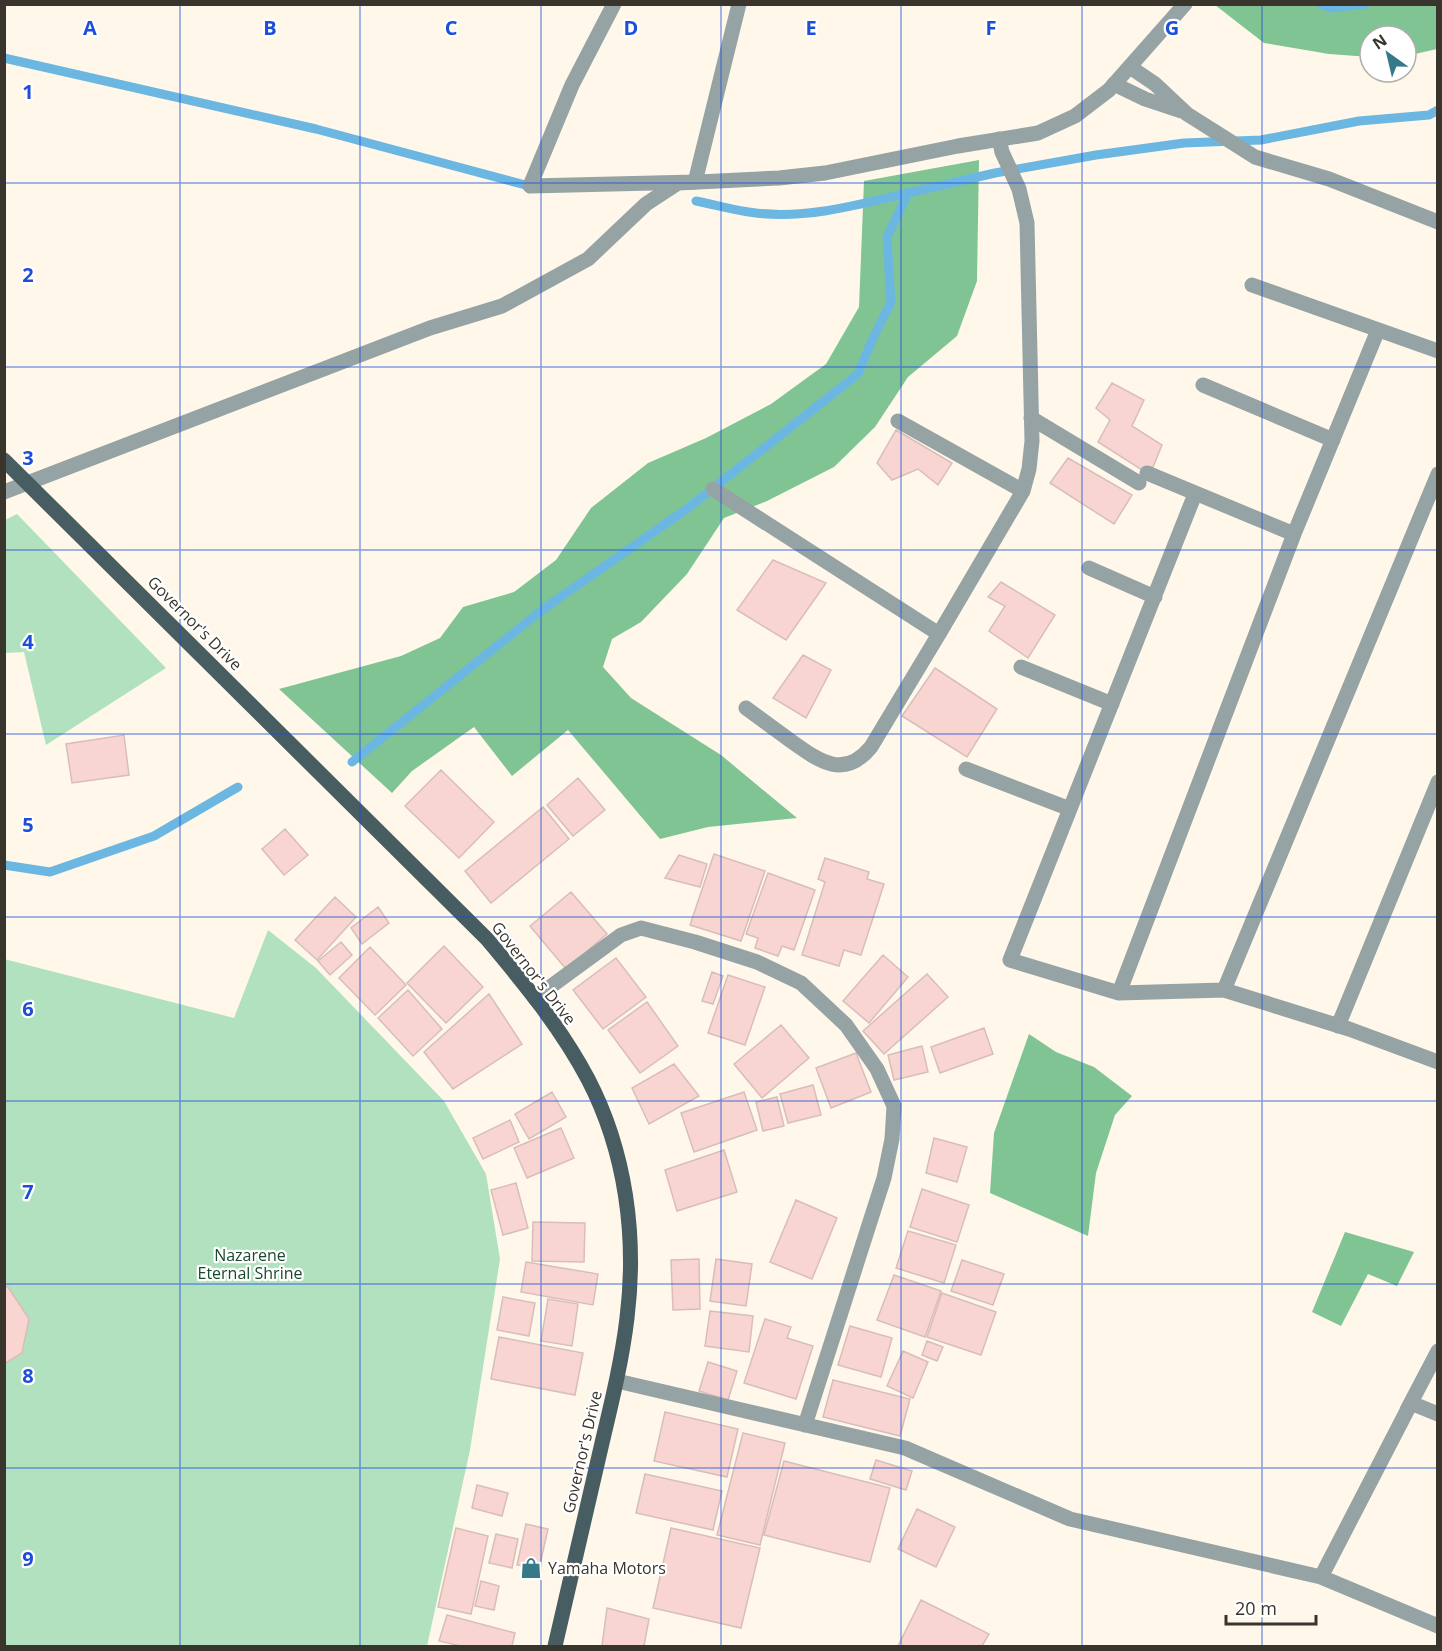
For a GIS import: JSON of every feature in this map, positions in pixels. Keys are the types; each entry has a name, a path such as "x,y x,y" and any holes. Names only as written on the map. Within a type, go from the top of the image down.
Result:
{"main road":[{"name":"Governor's Drive","path":"4,460 487,939 535,998 571,1051 588,1081 610,1132 623,1180 630,1226 628,1317 617,1381 555,1647"}],"street":[{"path":"614,4 572,85 530,186 695,182"},
{"path":"695,182 739,4"},
{"path":"4,492 430,328 502,306 588,259 646,204 678,183 779,178 825,173 1000,145 1038,133 1075,116 1094,103 1130,67 1185,4"},
{"path":"1130,67 1155,84 1188,114 1255,157 1329,179 1437,222"},
{"path":"1114,84 1145,99 1188,114"},
{"path":"746,708 813,757 826,763 852,764 862,758 871,747 939,634 1023,490 1029,469 1032,441 1027,222 1019,189 1000,145"},
{"path":"1252,285 1437,351"},
{"path":"1119,993 1293,534 1378,330"},
{"path":"1203,385 1333,440"},
{"path":"1031,418 1143,478 1196,494 1293,534"},
{"path":"898,421 1023,490"},
{"path":"1224,990 1437,474"},
{"path":"713,489 939,634"},
{"path":"1196,494 1010,960 1119,993 1224,990 1338,1026 1437,1062"},
{"path":"1089,568 1155,597"},
{"path":"1021,667 1112,704"},
{"path":"966,769 1070,809"},
{"path":"1338,1026 1437,782"},
{"path":"535,998 621,935 641,928 757,962 801,983 846,1025 878,1069 894,1106 892,1139 884,1178 804,1425"},
{"path":"1321,1577 1437,1351"},
{"path":"617,1381 905,1448 1070,1520 1321,1577 1437,1626"},
{"path":"1403,1418 1412,1402 1437,1414"}],"green space":[{"path":"1215,5 1437,5 1437,49 1418,53 1418,24 1358,24 1358,56 1329,54 1264,43"},
{"path":"979,160 977,281 957,336 908,377 875,427 834,467 767,501 724,518 687,574 641,622 612,639 603,667 631,698 721,755 797,818 708,827 660,839 568,730 512,776 474,727 412,771 392,793 279,689 401,656 440,638 463,607 514,592 556,560 591,508 648,463 706,438 771,404 826,364 859,307 864,181"},
{"path":"17,514 166,668 46,745 24,652 5,653 5,520"},
{"name":"Nazarene Eternal Shrine","path":"268,930 316,968 444,1101 486,1174 500,1259 470,1450 427,1646 5,1646 4,959 234,1018"},
{"path":"1029,1034 1056,1052 1094,1067 1132,1096 1115,1115 1096,1173 1088,1236 990,1193 994,1133"},
{"path":"1345,1232 1414,1252 1397,1286 1368,1274 1341,1326 1312,1312"}],"building":[{"path":"1112,383 1144,400 1132,426 1162,445 1153,467 1142,470 1098,442 1110,420 1096,408"},
{"path":"896,430 952,463 938,485 918,469 892,480 877,463"},
{"path":"1068,458 1132,495 1114,524 1050,483"},
{"path":"773,560 826,583 786,640 737,610"},
{"path":"1001,582 1055,615 1028,658 989,631 1005,606 988,597"},
{"path":"803,655 831,670 806,718 773,698"},
{"path":"935,668 997,709 967,757 902,716"},
{"path":"124,735 129,775 72,783 66,744"},
{"path":"441,770 494,822 459,858 405,806"},
{"path":"578,778 605,810 573,836 547,805"},
{"path":"543,807 569,839 491,903 465,871"},
{"path":"285,829 308,855 284,875 262,849"},
{"path":"714,854 765,871 741,941 690,925"},
{"path":"679,855 707,864 700,887 665,878"},
{"path":"825,858 869,872 867,879 884,884 861,955 844,950 839,966 802,955 825,882 818,879"},
{"path":"768,873 815,890 794,950 782,946 778,956 755,948 758,938 746,934"},
{"path":"571,892 607,934 566,969 530,926"},
{"path":"335,897 356,917 317,960 295,940"},
{"path":"378,907 389,923 362,944 351,928"},
{"path":"341,942 352,955 330,975 318,961"},
{"path":"444,946 483,987 446,1023 407,983"},
{"path":"370,947 406,985 375,1015 339,978"},
{"path":"883,955 908,977 869,1023 843,1001"},
{"path":"616,958 646,997 603,1029 573,990"},
{"path":"712,972 723,976 713,1004 702,1001"},
{"path":"927,974 948,997 884,1054 863,1031"},
{"path":"728,975 765,987 745,1045 708,1033"},
{"path":"408,990 442,1029 413,1056 378,1018"},
{"path":"489,994 522,1044 453,1089 424,1052"},
{"path":"647,1002 678,1046 640,1073 608,1030"},
{"path":"781,1025 809,1058 762,1098 734,1064"},
{"path":"984,1028 993,1054 940,1073 931,1047"},
{"path":"922,1046 928,1072 894,1080 888,1055"},
{"path":"856,1053 871,1092 831,1108 816,1068"},
{"path":"674,1064 699,1096 649,1124 632,1088"},
{"path":"813,1085 821,1115 788,1123 780,1094"},
{"path":"552,1092 566,1117 529,1139 515,1114"},
{"path":"744,1092 757,1130 694,1152 681,1113"},
{"path":"777,1097 784,1126 763,1131 756,1102"},
{"path":"510,1120 519,1142 483,1159 473,1138"},
{"path":"561,1128 574,1158 527,1178 514,1148"},
{"path":"934,1138 967,1147 957,1182 926,1173"},
{"path":"724,1150 737,1192 677,1211 665,1170"},
{"path":"516,1183 528,1228 503,1235 491,1190"},
{"path":"922,1189 969,1205 957,1242 910,1227"},
{"path":"796,1200 837,1218 812,1279 770,1262"},
{"path":"533,1222 585,1223 584,1262 532,1261"},
{"path":"908,1231 956,1245 944,1283 896,1268"},
{"path":"699,1259 700,1309 673,1310 671,1260"},
{"path":"716,1259 752,1264 746,1306 710,1301"},
{"path":"962,1260 1004,1274 993,1305 951,1291"},
{"path":"526,1262 598,1274 593,1305 521,1292"},
{"path":"894,1275 941,1291 925,1337 877,1320"},
{"path":"4,1286 8,1287 29,1319 22,1353 4,1364"},
{"path":"942,1293 996,1312 981,1355 927,1337"},
{"path":"503,1297 535,1303 529,1336 497,1330"},
{"path":"548,1299 578,1304 572,1346 541,1341"},
{"path":"710,1311 753,1316 749,1352 705,1346"},
{"path":"765,1319 791,1327 787,1338 813,1346 796,1399 744,1383"},
{"path":"850,1326 892,1338 881,1377 838,1365"},
{"path":"499,1337 583,1353 575,1395 491,1379"},
{"path":"927,1341 943,1347 937,1361 922,1355"},
{"path":"903,1351 928,1362 913,1398 887,1386"},
{"path":"708,1362 737,1371 728,1400 699,1391"},
{"path":"833,1380 910,1399 900,1436 823,1417"},
{"path":"665,1412 738,1429 727,1477 654,1461"},
{"path":"743,1433 785,1443 760,1545 717,1535"},
{"path":"876,1460 912,1471 906,1490 870,1479"},
{"path":"784,1461 890,1488 870,1562 764,1535"},
{"path":"645,1474 722,1491 713,1530 636,1513"},
{"path":"477,1485 508,1493 502,1516 472,1508"},
{"path":"917,1509 955,1527 936,1567 898,1549"},
{"path":"526,1524 548,1529 539,1569 517,1565"},
{"path":"456,1528 488,1536 471,1614 438,1607"},
{"path":"671,1528 760,1548 741,1628 653,1608"},
{"path":"496,1534 518,1539 512,1568 489,1563"},
{"path":"481,1581 499,1586 494,1610 475,1606"},
{"path":"921,1600 989,1634 982,1646 898,1646"},
{"path":"607,1608 649,1619 644,1646 602,1646"},
{"path":"447,1615 515,1633 512,1646 461,1646 439,1641"}],"waterway":[{"path":"1321,4 1330,8 1365,4"},
{"path":"4,58 316,129 533,187"},
{"path":"352,762 542,610 688,508 858,374 891,302 887,237 908,193 995,173 1096,155 1184,143 1261,140 1359,121 1429,115 1438,110"},
{"path":"696,201 748,212 794,214 832,210 908,193"},
{"path":"4,865 50,872 154,836 238,787"}],"place":[{"name":"Yamaha Motors","path":"531,1568"}]}
